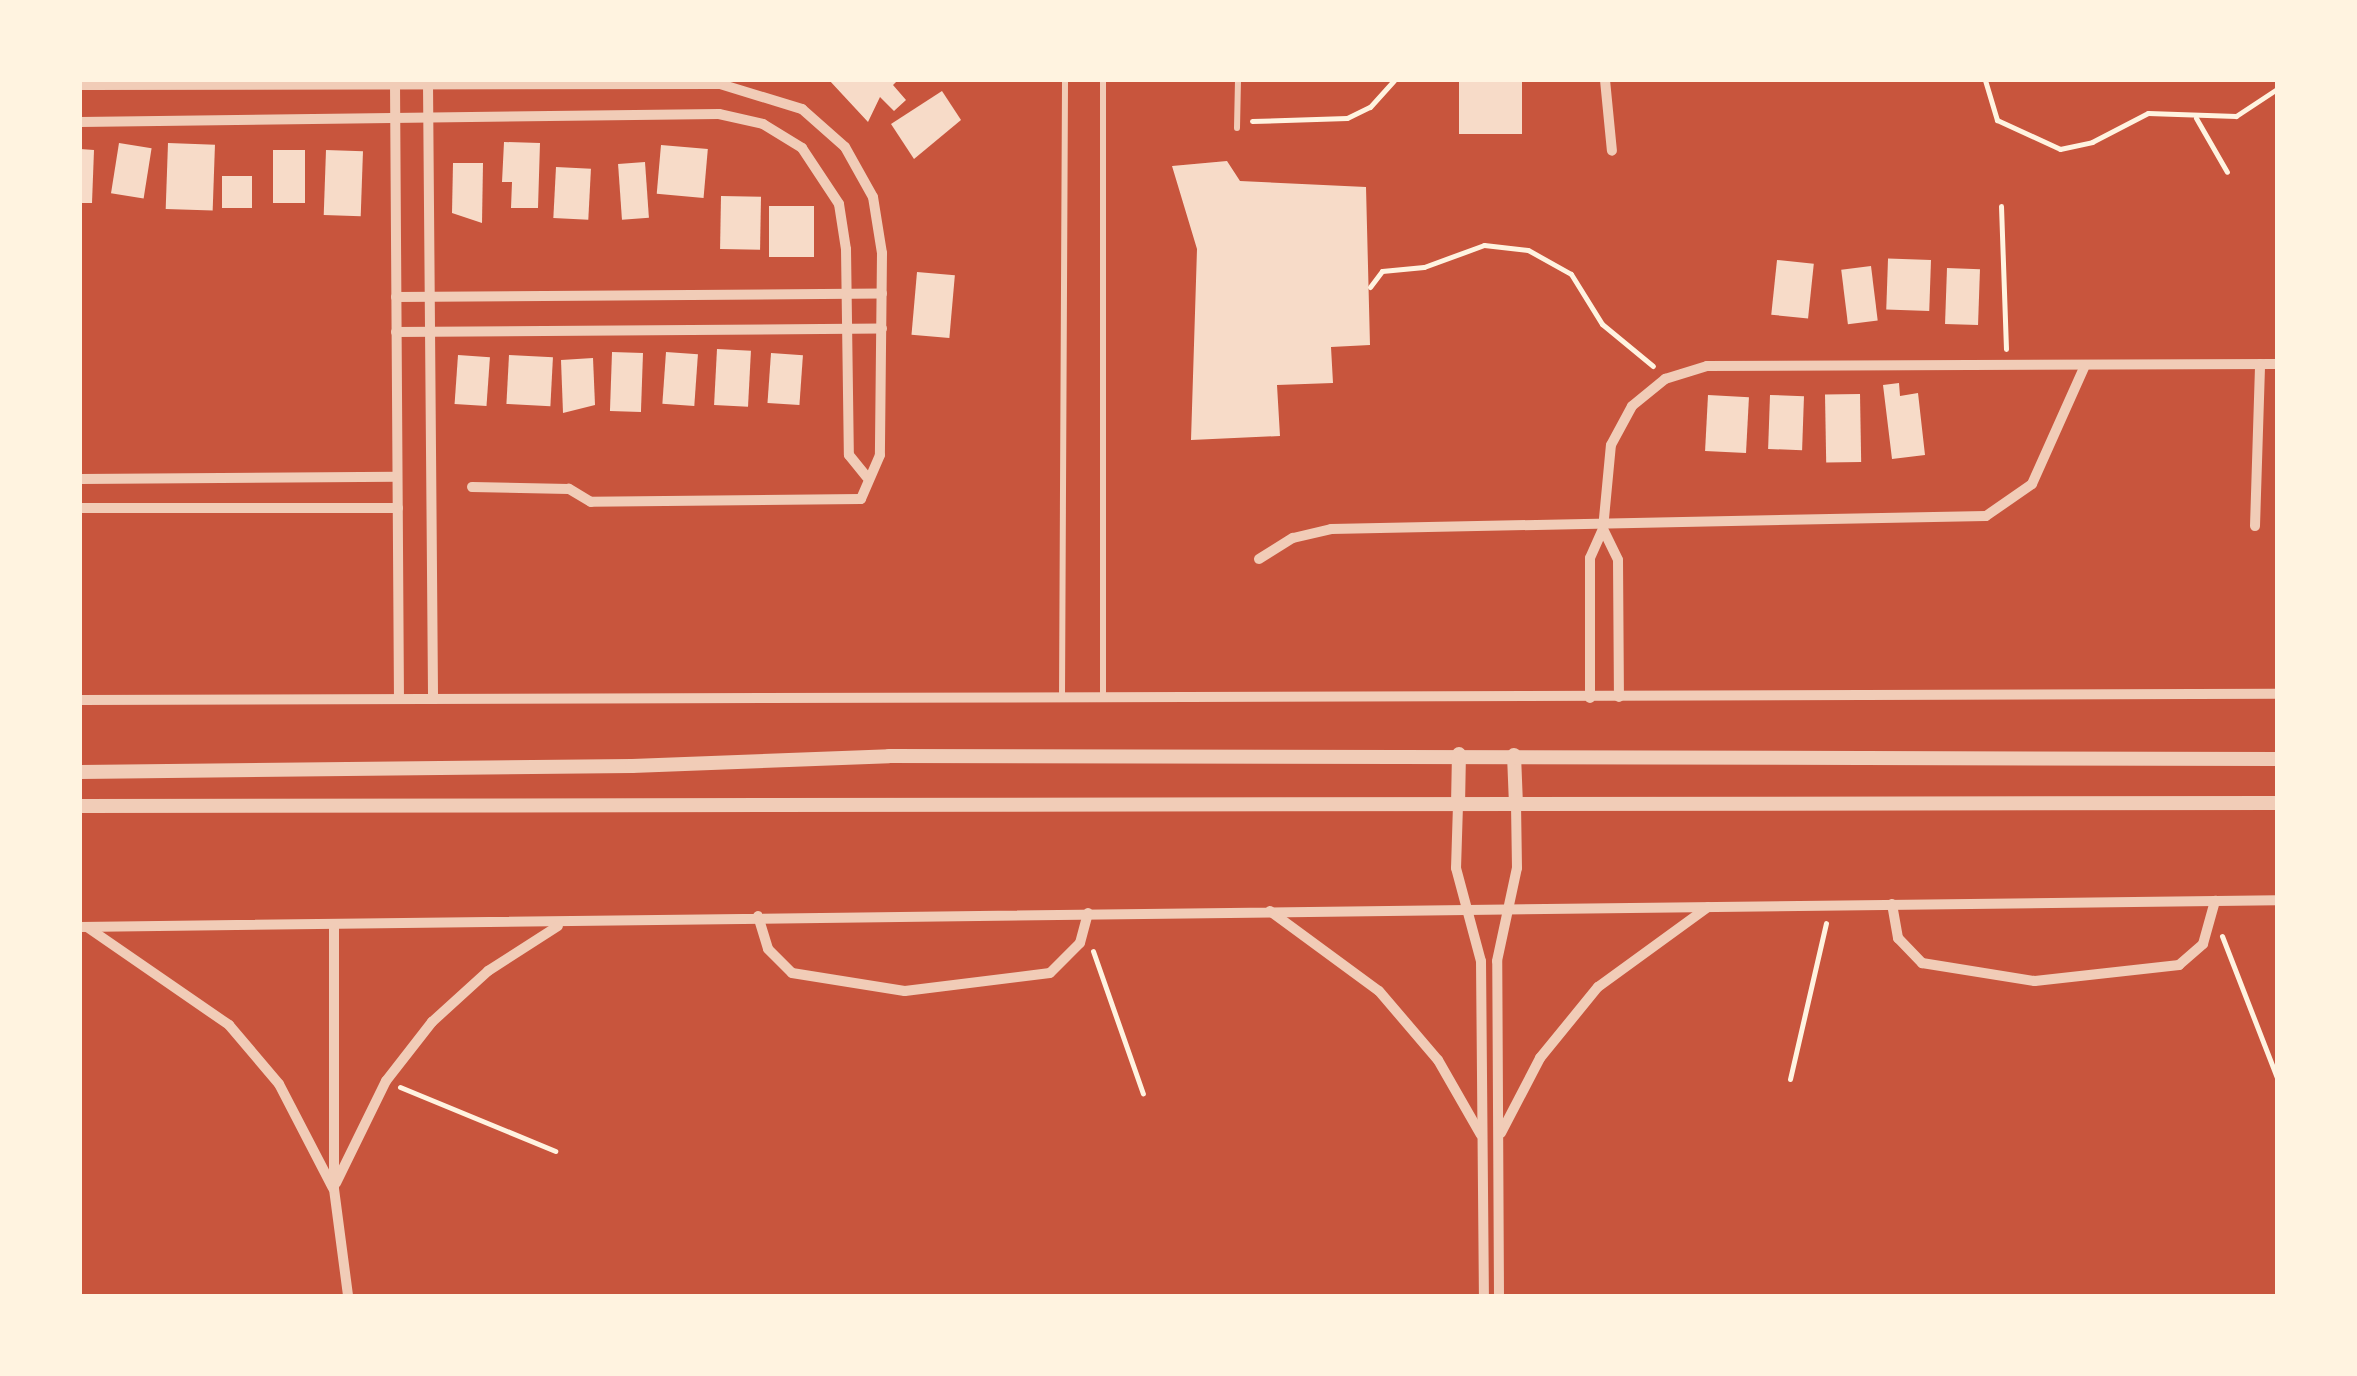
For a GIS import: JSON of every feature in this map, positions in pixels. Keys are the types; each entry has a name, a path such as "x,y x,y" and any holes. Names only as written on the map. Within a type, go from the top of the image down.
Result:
{"street":[{"path":"1605,80 1612,151"},
{"path":"395,84 399,698"},
{"path":"428,84 433,697"},
{"path":"80,86 720,84 776,96 825,126 861,170 880,224 880,455 867,477 864,496 853,502 591,502 569,489 472,487"},
{"path":"80,122 719,114 764,124 802,148 830,184 844,226 849,456 867,477"},
{"path":"396,298 882,294"},
{"path":"396,332 882,330"},
{"path":"2255,526 2260,364"},
{"path":"1590,698 1590,558 1603,528 1611,444 1632,406 1665,379 1707,366 2084,368 2277,364"},
{"path":"1259,559 1293,538 1331,529 1603,528 1986,516 2032,484 2084,368"},
{"path":"80,479 397,477"},
{"path":"80,508 398,508"},
{"path":"1603,528 1618,560 1619,698"},
{"path":"80,700 2277,694"},
{"path":"1458,754 1454,847 1482,960 1484,1296"},
{"path":"80,772 632,766 889,756 1458,754 2277,759"},
{"path":"1499,1296 1498,961 1517,868 1514,755"},
{"path":"80,806 2277,803"},
{"path":"84,927 2277,900"},
{"path":"1892,904 1898,938 1922,963 2034,981 2179,965 2202,944 2214,915 2214,901"},
{"path":"1498,1138 1567,1020 1632,956 1708,906"},
{"path":"1270,911 1345,961 1400,1013 1438,1060 1483,1138"},
{"path":"758,916 768,949 792,973 905,992 1050,973 1072,955 1086,930 1088,913"},
{"path":"334,1189 386,1081 459,995 562,924"},
{"path":"334,925 334,1189 348,1296"},
{"path":"84,927 229,1025 278,1084 334,1189"},
{"path":"1484,1248 1499,1247"}],"lane":[{"path":"1062,698 1065,80"},
{"path":"1103,80 1103,698"},
{"path":"1238,80 1238,124"}],"path":[{"path":"1238,124 1346,118 1370,107 1394,80"},
{"path":"1986,80 1997,120 2018,136 2060,149 2092,142 2148,113 2196,118 2236,116 2277,89"},
{"path":"2196,118 2227,172"},
{"path":"2001,206 2006,367"},
{"path":"1370,287 1382,271 1424,267 1484,246 1545,255 1571,274 1602,324 1631,342 1665,379"},
{"path":"1790,1079 1830,905"},
{"path":"2214,915 2277,1078"},
{"path":"1086,930 1144,1094"},
{"path":"386,1081 555,1151"}],"building":[{"path":"829,80 898,80 893,85 906,100 894,111 880,97 868,122"},
{"path":"1459,80 1522,80 1522,134 1459,134"},
{"path":"942,91 961,120 914,159 891,124"},
{"path":"504,142 540,143 538,208 511,208 512,182 502,182"},
{"path":"119,143 152,148 144,199 111,193"},
{"path":"168,143 215,145 213,211 166,209"},
{"path":"661,145 708,149 704,198 657,194"},
{"path":"80,149 94,150 92,203 80,203"},
{"path":"273,150 305,150 305,203 273,203"},
{"path":"326,150 363,151 361,216 324,215"},
{"path":"1227,161 1240,181 1366,187 1370,345 1331,347 1333,383 1277,385 1280,436 1191,440 1197,249 1172,166"},
{"path":"645,162 649,218 622,220 618,164"},
{"path":"453,163 483,163 482,223 452,213"},
{"path":"556,167 591,169 588,220 553,218"},
{"path":"222,176 252,176 252,208 222,208"},
{"path":"721,196 761,197 760,250 720,249"},
{"path":"769,206 814,206 814,257 769,257"},
{"path":"1888,258 1931,260 1929,311 1886,309"},
{"path":"1777,260 1814,264 1808,319 1771,315"},
{"path":"1871,266 1878,321 1848,324 1841,270"},
{"path":"1947,268 1980,269 1978,325 1945,324"},
{"path":"917,272 955,275 949,338 912,335"},
{"path":"717,349 751,351 748,407 714,405"},
{"path":"612,352 643,353 641,412 610,411"},
{"path":"666,352 698,354 694,406 662,404"},
{"path":"771,353 803,355 799,405 768,403"},
{"path":"458,355 490,357 487,406 455,404"},
{"path":"509,355 553,357 550,406 506,404"},
{"path":"593,358 595,405 563,413 561,360"},
{"path":"1899,383 1900,396 1918,393 1925,455 1892,459 1883,385"},
{"path":"1860,394 1861,462 1826,463 1825,395"},
{"path":"1708,395 1749,397 1746,453 1705,451"},
{"path":"1770,395 1804,396 1802,450 1768,449"}]}
